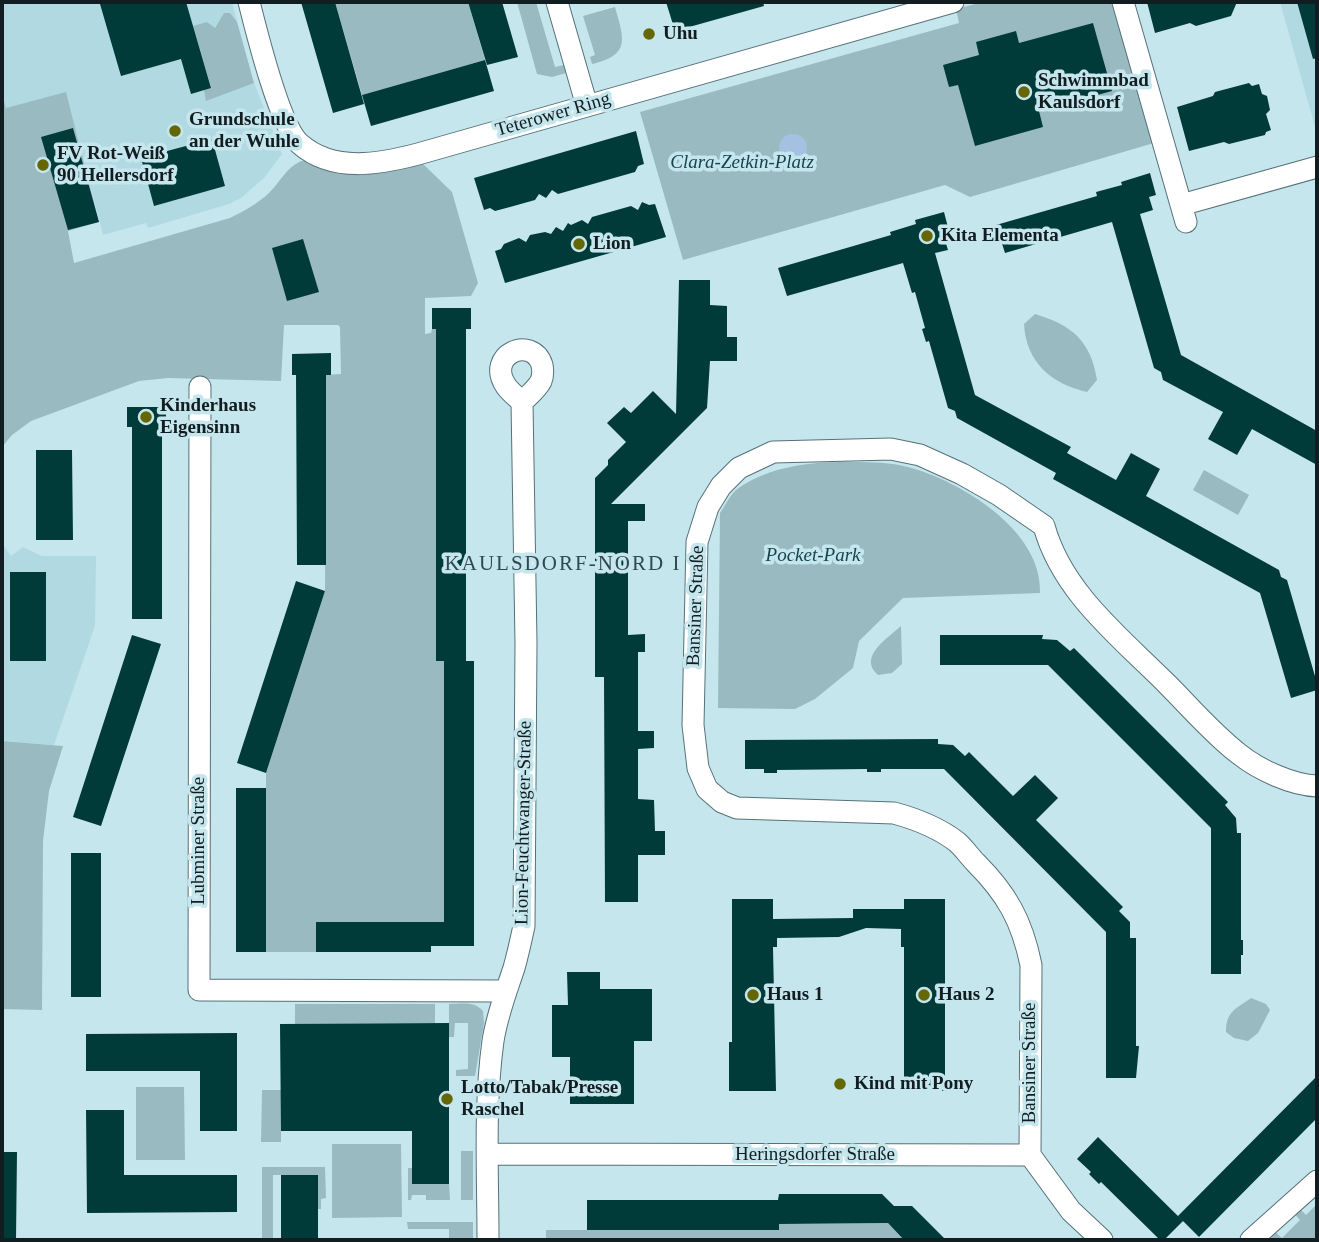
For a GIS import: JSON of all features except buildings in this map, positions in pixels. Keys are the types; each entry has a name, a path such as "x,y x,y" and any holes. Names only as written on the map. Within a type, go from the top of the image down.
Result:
{"street":[{"name":"Teterower Ring","path":"248,2 264,61 290,129 298,142 316,155 354,164 397,159 953,2"},
{"path":"556,2 587,106"},
{"path":"1124,2 1184,214 1317,167"},
{"name":"Lubminer Straße","path":"200,387 199,990 504,991"},
{"name":"Lion-Feuchtwanger-Straße","path":"488,1240 490,1068 504,991 514,968 524,926 526,643 522,401"},
{"name":"Bansiner Straße","path":"1030,1155 1031,965 1027,942 1010,902 990,875 958,843 919,820 894,813 737,808 722,802 707,789 701,776 693,725 695,564 701,524 721,486 739,468 773,452 891,449 920,455 962,474 1044,526 1049,543 1069,580 1094,612 1240,755 1282,777 1306,786 1317,786"},
{"name":"Heringsdorfer Straße","path":"488,1154 1030,1155"},
{"path":"1030,1155 1071,1211 1102,1240"},
{"path":"1251,1240 1317,1181"}],"shaded area":[{"name":"Grundschule an der Wuhle","path":"2,2 232,2 253,80 282,154 264,178 241,198 229,204 148,228 146,223 103,235 66,93 6,108 2,93"},
{"path":"1280,2 1317,2 1317,134"},
{"path":"793,134 803,138 807,148 803,158 793,162 783,158 779,148 783,138"},
{"path":"2,543 11,556 23,547 42,556 96,556 95,626 54,745 2,741"}],"green space":[{"path":"335,2 468,2 485,60 362,95"},
{"path":"517,2 536,2 555,67 564,65 566,73 552,77 537,74"},
{"name":"Clara-Zetkin-Platz","path":"983,2 1115,2 1154,143 970,197 945,185 683,260 640,112 959,23 956,9"},
{"path":"615,7 622,44 613,56 592,64 590,57 595,55 583,16"},
{"path":"224,13 230,13 237,22 254,83 206,101 204,90 211,87 193,26 207,22 215,28"},
{"path":"66,92 99,222 68,231 74,263 230,218 264,197 301,161 421,162 452,192 478,283 471,296 425,298 425,334 436,329 444,661 444,931 431,922 317,922 316,952 266,952 266,773 325,591 326,375 341,374 340,327 284,325 281,381 168,378 139,381 31,421 12,435 2,447 2,93 6,108"},
{"path":"1035,314 1069,329 1085,345 1097,380 1087,392 1052,377 1035,360 1026,338 1024,324"},
{"name":"Pocket-Park","path":"882,463 908,467 951,484 974,497 1014,530 1028,549 1037,570 1040,593 903,598 859,641 853,668 815,699 795,709 718,708 720,513 736,490 760,476 798,465"},
{"path":"1204,470 1249,495 1238,515 1193,490"},
{"path":"901,626 902,664 892,673 878,675 872,668 873,655 882,642"},
{"path":"2,741 63,746 49,791 43,841 42,1010 2,1009"},
{"path":"1251,998 1266,1004 1270,1010 1258,1033 1248,1041 1234,1038 1226,1032 1228,1019 1233,1011"},
{"path":"295,1004 435,1004 435,1023 295,1024"},
{"path":"449,1004 472,1004 483,1011 484,1023 475,1076 456,1076 456,1070 468,1069 468,1023 455,1023 454,1037 449,1037"},
{"path":"136,1087 184,1087 185,1160 136,1160"},
{"path":"262,1090 324,1090 281,1094 281,1142 261,1142"},
{"path":"332,1144 401,1144 402,1217 332,1218"},
{"path":"461,1151 473,1151 473,1200 461,1200"},
{"path":"262,1167 325,1167 326,1198 321,1199 321,1209 318,1209 318,1175 273,1175 273,1240 262,1240"},
{"path":"408,1168 412,1168 413,1184 449,1184 450,1200 426,1200 426,1195 412,1195 411,1200 408,1200"},
{"path":"1317,1204 1317,1238 1314,1240 1274,1240 1268,1234 1273,1230 1282,1238 1300,1220 1293,1212 1298,1207 1306,1215"},
{"path":"407,1222 473,1222 473,1240 449,1240 449,1229 408,1229"},
{"path":"888,1223 904,1240 546,1240 546,1230 779,1230 779,1224"}],"place":[{"name":"Uhu","path":"649,34"},
{"name":"Schwimmbad Kaulsdorf","path":"1024,92"},
{"name":"Grundschule an der Wuhle","path":"175,131"},
{"name":"FV Rot-Weiß 90 Hellersdorf","path":"43,165"},
{"name":"Kita Elementa","path":"927,236"},
{"name":"Lion","path":"579,244"},
{"name":"Kinderhaus Eigensinn","path":"146,417"},
{"name":"Haus 1","path":"753,995"},
{"name":"Haus 2","path":"924,995"},
{"name":"Kind mit Pony","path":"840,1084"},
{"name":"Lotto/Tabak/Presse Raschel","path":"447,1099"}],"district":[{"name":"KAULSDORF-NORD I","path":"563,564"}]}
